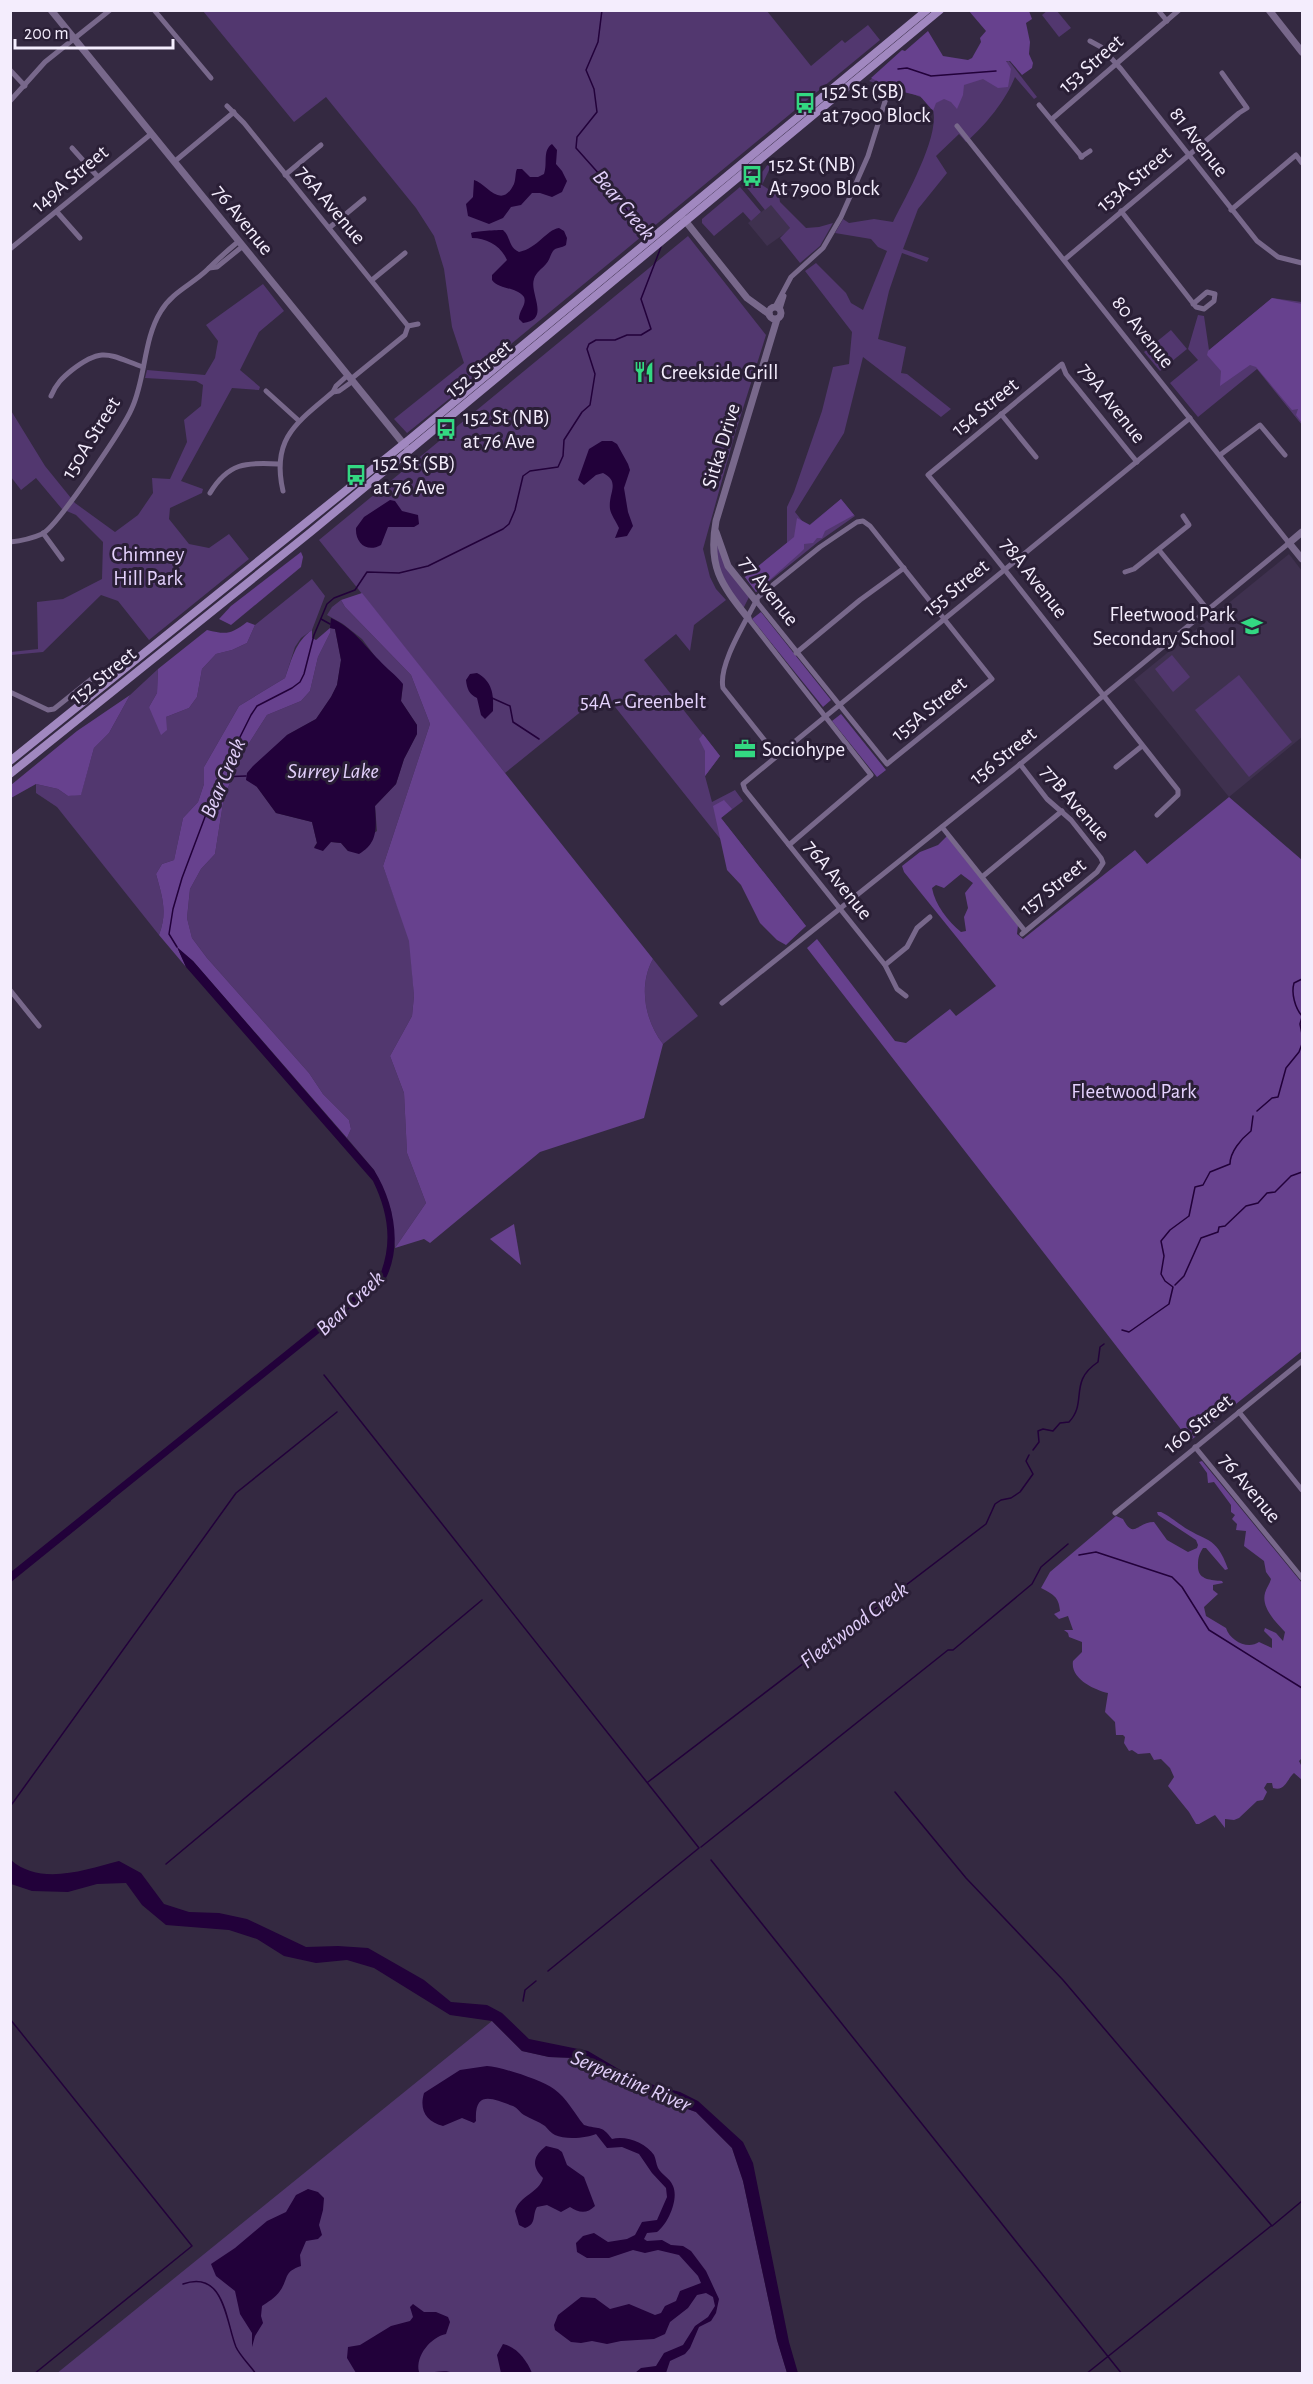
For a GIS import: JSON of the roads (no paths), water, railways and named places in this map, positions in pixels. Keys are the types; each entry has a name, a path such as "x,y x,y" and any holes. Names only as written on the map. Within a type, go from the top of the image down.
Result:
{"main road":[{"name":"152 Street","path":"10,761 652,249 664,234 927,10"},
{"name":"152 Street","path":"683,218 940,10"},
{"name":"152 Street","path":"10,774 406,447 649,241 664,234"}],"street":[{"name":"76 Avenue","path":"51,10 406,447"},
{"path":"10,101 45,62 110,10"},
{"path":"154,10 211,78"},
{"path":"1158,10 1167,21"},
{"name":"153 Street","path":"1052,119 1179,10"},
{"path":"1269,10 1302,52"},
{"name":"81 Avenue","path":"1090,41 1101,47 1116,65 1257,242 1285,260 1302,263"},
{"path":"10,70 24,87"},
{"name":"153A Street","path":"1064,260 1188,155 1248,108 1222,73"},
{"path":"683,218 752,302 774,313 791,277 823,248 841,217 868,156 887,94"},
{"path":"1039,105 1081,158 1090,151"},
{"name":"76A Avenue","path":"227,106 408,326"},
{"path":"174,162 234,112"},
{"name":"80 Avenue","path":"957,126 1302,559"},
{"name":"149A Street","path":"12,246 151,134"},
{"path":"285,175 321,145"},
{"path":"72,148 98,177"},
{"path":"1231,210 1296,155 1302,163"},
{"path":"328,228 364,199"},
{"path":"1121,211 1193,304"},
{"path":"57,212 80,238"},
{"name":"150A Street","path":"43,533 60,515 123,426 136,397 152,328 162,308 180,290 241,244"},
{"path":"372,280 405,253"},
{"name":"Sitka Drive","path":"715,527 769,340 774,313"},
{"path":"283,491 278,464 287,438 298,420 333,393 336,386 350,378 405,335 408,326 418,324"},
{"path":"51,396 56,384 92,356 106,355 143,367"},
{"name":"154 Street","path":"928,475 1062,364"},
{"name":"79A Avenue","path":"1062,364 1066,374 1137,462"},
{"path":"266,392 298,420"},
{"path":"1002,414 1036,457"},
{"name":"155 Street","path":"743,784 1190,418"},
{"path":"1220,455 1260,425 1285,455"},
{"path":"210,493 219,480 236,467 250,462 278,464"},
{"name":"78A Avenue","path":"928,475 1006,568 1070,650 1102,696 1178,790 1175,800 1156,815"},
{"path":"1125,572 1134,569 1190,525 1183,516"},
{"path":"777,756 725,692 722,684 728,659 756,601 824,544 856,523 865,522 944,619"},
{"name":"77 Avenue","path":"715,527 720,550 728,566 838,706 887,764"},
{"name":"77 Avenue","path":"715,527 712,550 717,573 725,590 871,775 789,845"},
{"name":"156 Street","path":"722,1003 1020,764 1302,532"},
{"path":"10,542 43,533 62,559"},
{"path":"1159,550 1208,610"},
{"path":"796,653 860,600 904,568"},
{"name":"155A Street","path":"887,764 992,679 944,619"},
{"path":"10,692 48,710 54,709 94,677"},
{"path":"1116,767 1142,746"},
{"name":"77B Avenue","path":"1020,764 1047,799 1062,811 1101,858 1103,865"},
{"name":"76A Avenue","path":"743,784 745,790 885,965 897,988 906,996"},
{"path":"942,827 982,877 1062,811"},
{"name":"157 Street","path":"982,877 1024,932 1103,865"},
{"path":"885,965 907,947 917,928 930,917"},
{"path":"10,990 39,1026"},
{"name":"160 Street","path":"1115,1513 1195,1447 1301,1365"},
{"path":"1239,1412 1302,1491"},
{"name":"76 Avenue","path":"1195,1447 1302,1578"}],"water":[{"path":"552,144 557,150 556,164 567,181 562,192 552,197 532,193 521,205 511,207 503,218 489,224 468,216 466,204 473,197 474,180 494,193 504,195 514,184 517,169 522,169 530,177 544,174 547,150"},
{"path":"559,228 564,231 567,238 566,245 554,250 535,277 533,285 537,305 536,317 523,323 519,319 524,297 492,280 492,275 507,260 493,244 483,239 472,238 471,233 503,230 515,250 519,252 531,247 554,229"},
{"path":"602,441 612,441 617,444 630,470 624,488 633,526 627,536 615,538 619,528 611,514 613,484 608,476 603,473 596,475 584,485 578,480 589,449"},
{"path":"390,500 395,501 402,511 418,515 419,524 414,527 388,527 381,545 371,548 363,545 358,538 356,528 364,517"},
{"name":"Surrey Lake","path":"331,618 352,631 403,684 401,701 417,725 417,734 404,759 396,784 375,806 376,827 373,839 370,845 359,854 348,851 341,843 331,842 323,851 314,848 317,843 312,822 276,813 257,787 246,780 247,773 253,766 287,735 316,719 331,697 337,685 341,660 335,629 330,628"},
{"path":"477,673 489,684 493,699 493,711 485,719 481,715 477,698 470,693 466,683 470,674"},
{"path":"177,947 193,961 374,1170 387,1196 394,1224 395,1239 391,1267 385,1280 11,1581 11,1572 380,1275 384,1263 387,1227 382,1204 373,1181 186,967"},
{"name":"Serpentine River","path":"11,1860 23,1868 49,1874 63,1874 119,1861 141,1873 164,1904 189,1912 219,1913 247,1919 306,1947 368,1948 424,1980 451,2002 487,2005 502,2013 529,2039 588,2051 639,2081 680,2092 698,2101 743,2142 753,2163 789,2342 798,2373 787,2373 777,2340 743,2181 732,2148 696,2112 614,2083 574,2058 549,2057 522,2051 492,2021 450,2015 374,1968 347,1960 316,1963 284,1956 257,1939 229,1930 166,1925 142,1905 126,1883 97,1884 68,1892 32,1891 11,1884"},
{"path":"487,2066 511,2071 548,2085 563,2097 584,2125 602,2129 612,2139 629,2139 646,2147 654,2155 657,2166 672,2183 675,2198 668,2217 657,2232 647,2233 644,2239 647,2241 662,2240 671,2245 683,2246 691,2251 706,2271 719,2299 716,2313 711,2321 699,2327 690,2348 685,2354 670,2361 666,2373 635,2373 641,2368 656,2366 664,2353 683,2345 695,2326 708,2317 715,2306 713,2297 706,2293 697,2295 688,2308 670,2322 665,2334 654,2339 607,2344 592,2341 571,2342 555,2330 554,2325 558,2315 581,2297 595,2298 610,2309 629,2304 655,2315 661,2313 665,2306 676,2301 680,2291 701,2283 698,2276 679,2255 658,2250 645,2253 633,2250 609,2258 587,2258 577,2252 576,2243 583,2236 594,2233 608,2242 627,2239 635,2235 642,2222 657,2220 667,2197 666,2188 639,2154 622,2147 607,2148 596,2134 576,2138 555,2135 515,2107 493,2099 482,2100 478,2104 474,2123 462,2118 443,2126 428,2118 422,2105 424,2093 460,2070"},
{"path":"546,2146 562,2152 567,2165 584,2177 595,2206 583,2212 570,2207 561,2212 547,2205 537,2207 533,2222 525,2228 519,2225 515,2211 521,2201 541,2183 543,2178 539,2174 535,2161"},
{"path":"308,2189 318,2192 324,2198 319,2225 322,2235 318,2239 306,2241 300,2255 301,2266 289,2273 278,2293 262,2306 263,2323 255,2336 252,2347 252,2333 240,2314 235,2291 216,2276 211,2264 235,2248 267,2221 286,2212 296,2195"},
{"path":"413,2304 424,2312 436,2312 448,2317 450,2322 446,2334 430,2343 419,2360 419,2372 427,2373 356,2373 347,2358 348,2347 360,2345 391,2326 410,2321 413,2317 410,2307"},
{"path":"503,2344 513,2348 521,2355 532,2373 501,2373 497,2355"},
{"path":"445,2371 454,2373 427,2373"}],"waterway":[{"name":"Bear Creek","path":"602,10 598,42 586,70 594,89 597,112 577,137 576,148 617,194 630,215 652,233"},
{"path":"898,69 907,68 931,76 996,71"},
{"name":"Bear Creek","path":"177,947 169,934 173,909 182,878 220,777 257,706 300,682 314,635 327,604 334,598 355,590 367,572 399,573 428,566 509,524 515,510 523,476 530,471 558,467 563,456 564,440 582,412 590,405 595,374 587,349 589,344 596,340 615,340 627,335 641,335 651,329 641,299 661,247"},
{"path":"321,619 330,624"},
{"path":"492,698 510,706 513,722 539,739"},
{"path":"220,777 246,776"},
{"path":"1302,979 1294,983 1293,991 1296,1005 1302,1016"},
{"name":"Fleetwood Creek","path":"1302,1017 1300,1024 1302,1034"},
{"name":"Fleetwood Creek","path":"1257,1111 1272,1098 1278,1097 1286,1068 1299,1052 1302,1044"},
{"name":"Fleetwood Creek","path":"1122,1330 1129,1332 1169,1304 1173,1287 1165,1281 1161,1274 1164,1256 1161,1241 1170,1230 1189,1216 1195,1187 1203,1185 1210,1172 1230,1164 1237,1146 1251,1131 1253,1116"},
{"path":"1175,1285 1184,1276 1201,1238 1218,1232 1219,1227 1225,1226 1246,1206 1258,1203 1267,1193 1275,1192 1291,1176 1302,1172"},
{"name":"Fleetwood Creek","path":"1033,1450 1039,1442 1038,1431 1043,1429 1053,1431 1060,1423 1069,1422 1077,1407 1083,1377 1098,1362 1100,1347 1104,1344"},
{"path":"324,1375 699,1848 548,1971"},
{"path":"12,1804 236,1493 337,1412"},
{"name":"Fleetwood Creek","path":"648,1782 986,1524 995,1504 1020,1492 1033,1474 1026,1461 1029,1455"},
{"name":"Bear Creek","path":"10,1582 110,1501"},
{"path":"701,1847 948,1650 953,1650 1032,1584 1041,1567 1068,1544"},
{"path":"1079,1555 1096,1552 1172,1577 1182,1587 1209,1630 1302,1688"},
{"path":"166,1864 482,1600"},
{"path":"895,1792 966,1878 1063,1980 1272,2226 1302,2201"},
{"path":"711,1860 1122,2374"},
{"path":"523,2001 525,1990 536,1981"},
{"path":"10,2019 192,2246 34,2374"},
{"path":"1086,2374 1271,2226"},
{"path":"183,2284 197,2281 208,2284 216,2291 222,2301 236,2347 256,2374"}],"place":[{"name":"152 St (SB) at 7900 Block","path":"805,103"},
{"name":"152 St (NB) At 7900 Block","path":"752,176"},
{"name":"Creekside Grill","path":"644,372"},
{"name":"152 St (NB) at 76 Ave","path":"446,429"},
{"name":"152 St (SB) at 76 Ave","path":"356,475"},
{"name":"Fleetwood Park Secondary School","path":"1252,626"},
{"name":"Sociohype","path":"745,749"}],"park label":[{"name":"Chimney Hill Park","path":"148,566"},
{"name":"54A - Greenbelt","path":"643,701"},
{"name":"Fleetwood Park","path":"1134,1091"}]}
